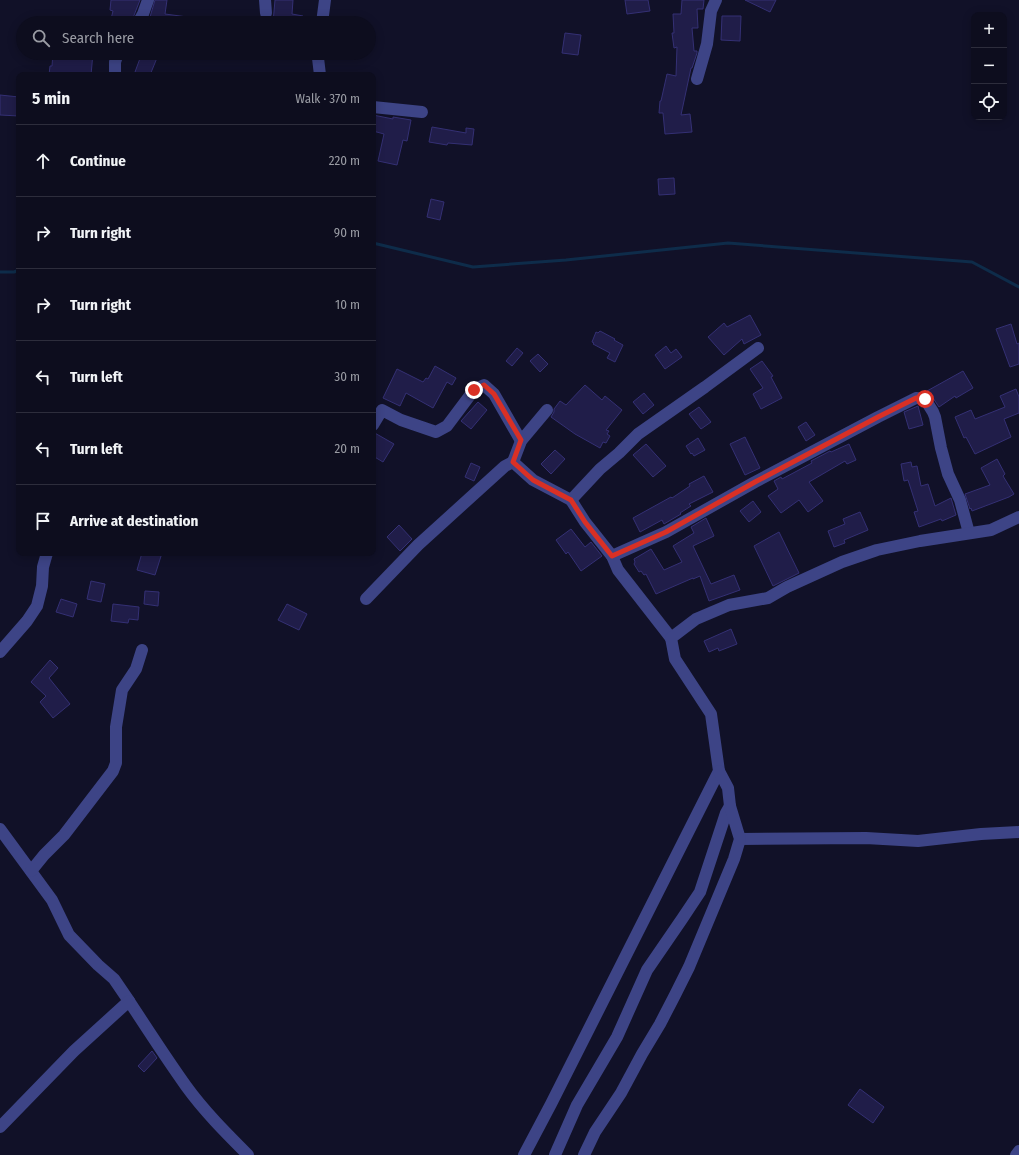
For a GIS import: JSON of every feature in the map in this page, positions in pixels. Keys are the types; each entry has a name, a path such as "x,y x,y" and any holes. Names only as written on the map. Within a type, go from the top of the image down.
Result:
{"street":[{"path":"142,16 148,0"},
{"path":"265,0 266,13"},
{"path":"323,16 325,0"},
{"path":"697,79 707,44 711,11 716,0"},
{"path":"115,72 116,60"},
{"path":"318,60 320,72"},
{"path":"376,107 422,112"},
{"path":"571,500 600,469 638,434 758,348"},
{"path":"376,420 382,410 402,420 436,432 447,426 474,390 484,385 494,394 521,440"},
{"path":"612,556 666,532 755,482 916,398 925,399 933,412 948,474 960,500 969,533"},
{"path":"366,599 418,545 505,466 513,462 521,440 547,410"},
{"path":"513,462 533,480 571,500 585,522 612,556 618,570 671,638 675,659 711,714 719,771 728,788 730,806 740,839 728,873 689,967 660,1024 621,1093 595,1132 584,1155"},
{"path":"671,638 696,619 729,605 768,598 787,587 842,562 878,550 920,541 991,530 1019,517"},
{"path":"0,652 27,621 37,606 42,586 43,567 46,556"},
{"path":"32,871 44,855 64,835 113,771 116,763 116,727 122,690 136,669 142,650"},
{"path":"524,1155 719,771"},
{"path":"555,1155 577,1105 617,1037 647,970 700,892 726,813 730,806"},
{"path":"0,829 52,900 70,935 98,965 114,978 152,1037 187,1087 214,1120 248,1155"},
{"path":"740,839 866,838 918,841 981,834 1019,832"},
{"path":"0,1127 74,1051 129,1001"},
{"path":"1016,1155 1019,1151"}],"building":[{"path":"111,0 140,0 134,16 112,16 113,11 110,10"},
{"path":"155,0 167,0 165,14 180,16 150,16"},
{"path":"275,0 293,0 292,14 303,16 274,16"},
{"path":"625,0 648,0 650,11 627,14"},
{"path":"682,0 704,0 703,9 697,9 698,28 692,28 694,51 697,51 697,53 691,68 681,115 690,114 692,132 665,134 663,113 659,113 660,101 667,74 676,76 677,47 674,48 672,33 674,33 673,14 681,14"},
{"path":"745,0 776,0 770,12"},
{"path":"722,16 741,16 740,41 721,40"},
{"path":"565,33 581,35 578,55 562,53"},
{"path":"52,60 92,60 91,72 49,72 50,66 52,66"},
{"path":"139,60 156,60 151,72 135,72"},
{"path":"0,95 16,97 16,116 0,115"},
{"path":"376,116 393,119 393,117 411,120 407,141 403,140 397,165 378,161 384,134 376,132"},
{"path":"432,127 466,133 466,128 474,129 472,145 448,143 447,145 429,142"},
{"path":"674,178 675,194 659,195 658,179"},
{"path":"431,199 444,202 440,220 427,217"},
{"path":"750,315 761,335 744,344 742,339 724,355 708,337 724,323 727,327"},
{"path":"1011,324 1017,344 1019,343 1019,364 1010,367 996,329"},
{"path":"600,331 623,345 615,362 607,358 610,353 592,342 596,332 598,333"},
{"path":"666,346 671,353 676,349 682,357 665,369 655,355"},
{"path":"517,348 523,353 512,366 506,361"},
{"path":"538,354 548,364 540,372 530,361"},
{"path":"762,361 773,376 771,377 782,398 761,409 753,394 763,388 750,369"},
{"path":"435,366 456,378 452,385 447,382 433,408 406,393 400,406 383,398 397,369 423,382 426,378 428,379"},
{"path":"963,371 973,388 956,398 955,396 939,407 927,391"},
{"path":"585,385 602,400 605,396 622,410 606,430 609,431 607,434 610,436 606,443 603,442 600,448 575,434 551,417 554,409 560,401 566,405"},
{"path":"1016,389 1019,397 1019,413 1004,419 1011,437 975,454 966,437 964,438 955,417 971,410 975,419 1005,407 1000,396"},
{"path":"644,393 654,405 643,414 633,402"},
{"path":"478,402 487,410 471,429 461,421"},
{"path":"918,406 923,425 909,429 904,412"},
{"path":"699,407 711,422 701,429 689,414"},
{"path":"806,422 815,435 806,441 798,427"},
{"path":"376,434 394,444 383,462 376,458"},
{"path":"745,437 760,468 745,475 730,444"},
{"path":"698,438 705,450 694,456 686,446"},
{"path":"646,444 666,466 653,477 633,455"},
{"path":"849,444 856,460 847,464 845,461 809,482 823,501 808,512 799,500 781,513 768,496 778,489 774,481 781,477 782,479 812,463 811,461 830,451 831,452"},
{"path":"555,450 565,459 551,474 541,464"},
{"path":"997,459 1005,474 1003,476 1014,494 972,511 965,494 990,485 981,468"},
{"path":"911,462 912,467 917,466 921,486 928,484 935,506 951,498 956,515 942,521 941,519 919,527 914,512 918,511 908,480 904,481 901,464"},
{"path":"471,463 480,467 474,481 465,477"},
{"path":"704,476 713,492 689,504 691,506 664,524 662,520 640,532 633,518 671,497 672,498 690,486 689,484"},
{"path":"753,501 761,512 749,522 740,511"},
{"path":"860,512 868,530 844,540 845,543 834,547 828,531 845,524 843,519"},
{"path":"706,518 714,536 693,546 711,584 734,575 740,590 709,601 700,576 656,594 646,574 644,575 641,571 639,572 634,564 634,559 651,549 664,570 682,562 673,546 694,533 691,527"},
{"path":"399,525 412,539 400,551 387,537"},
{"path":"571,529 585,547 591,542 602,556 581,571 568,552 566,554 556,540"},
{"path":"779,532 799,573 773,586 754,546"},
{"path":"141,556 161,556 155,575 137,570"},
{"path":"91,581 105,584 101,602 87,599"},
{"path":"145,591 159,592 158,606 144,604"},
{"path":"61,599 77,604 73,617 56,612"},
{"path":"113,604 139,607 138,620 129,619 128,623 111,621"},
{"path":"287,604 307,614 299,630 278,620"},
{"path":"731,629 737,644 719,651 718,648 709,652 704,641"},
{"path":"50,660 58,668 49,678 70,704 53,718 40,702 46,696 31,682"},
{"path":"152,1051 157,1058 144,1072 138,1066"},
{"path":"860,1089 884,1107 873,1123 848,1105"}],"waterway":[{"path":"376,244 473,267 566,260 728,243 972,262 1019,287"},
{"path":"0,272 16,271"}],"route":[{"path":"474,390 484,385 494,394 521,440 513,462 533,480 571,500 585,522 612,556 666,532 755,482 878,417 916,398 925,399"}]}
